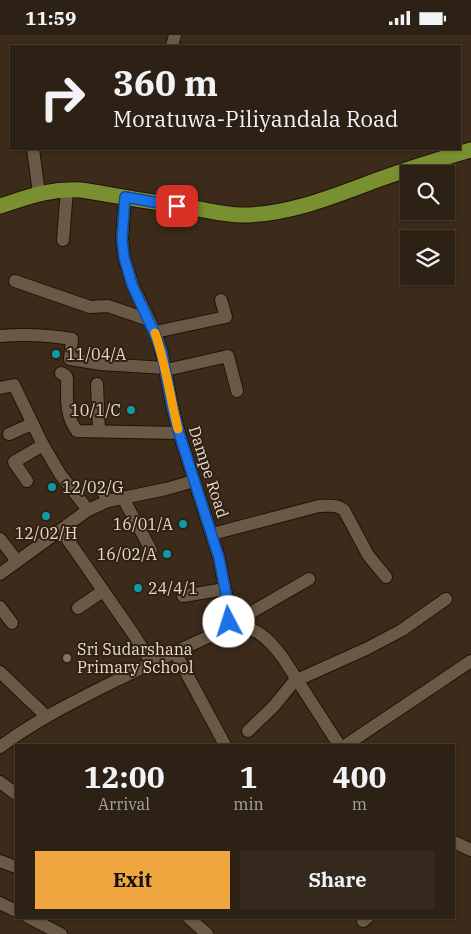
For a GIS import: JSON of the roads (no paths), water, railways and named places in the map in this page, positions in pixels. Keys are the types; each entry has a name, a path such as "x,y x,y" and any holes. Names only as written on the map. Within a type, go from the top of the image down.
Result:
{"main road":[{"path":"0,206 39,193 67,189 222,214 264,214 311,203 425,163 471,150"}],"street":[{"path":"33,150 39,193"},
{"path":"63,241 67,189"},
{"name":"Dampe Road","path":"125,197 122,239 124,257 132,285 162,353 179,433 219,558 229,621"},
{"path":"15,281 90,307 108,306 149,320"},
{"path":"154,332 226,317 221,300"},
{"path":"0,336 18,334 72,339 70,359 101,364 165,369 228,356 237,391"},
{"path":"61,373 68,379 68,416 76,431 179,433"},
{"path":"98,384 98,431"},
{"path":"0,388 14,385 32,424 60,474 88,510"},
{"path":"9,433 32,424"},
{"path":"27,481 14,462 43,445"},
{"path":"0,574 88,510 108,501 194,481"},
{"path":"100,486 108,501"},
{"path":"123,498 151,550"},
{"path":"212,534 319,506 339,506 344,510 368,555 386,577"},
{"path":"61,530 152,663"},
{"path":"0,539 17,561"},
{"path":"229,621 240,619 309,579"},
{"path":"183,596 225,589"},
{"path":"78,608 103,591"},
{"path":"248,731 274,706 297,679 368,648 402,629 446,599"},
{"path":"0,607 12,623"},
{"path":"0,747 46,717 152,663 222,631 229,621"},
{"path":"229,621 243,625 265,637 273,645 338,744"},
{"path":"175,652 224,744"},
{"path":"347,744 471,661"},
{"path":"0,672 46,717"},
{"path":"0,782 15,793"},
{"path":"455,842 471,850"},
{"path":"0,861 15,867"},
{"path":"0,903 15,910"},
{"path":"32,919 61,934"},
{"path":"190,919 207,934"}],"place":[{"name":"11/04/A","path":"56,354"},
{"name":"10/1/C","path":"131,410"},
{"name":"12/02/G","path":"52,487"},
{"name":"12/02/H","path":"46,516"},
{"name":"16/01/A","path":"183,524"},
{"name":"16/02/A","path":"167,554"},
{"name":"24/4/1","path":"138,588"},
{"name":"Sri Sudarshana Primary School","path":"67,658"}]}
